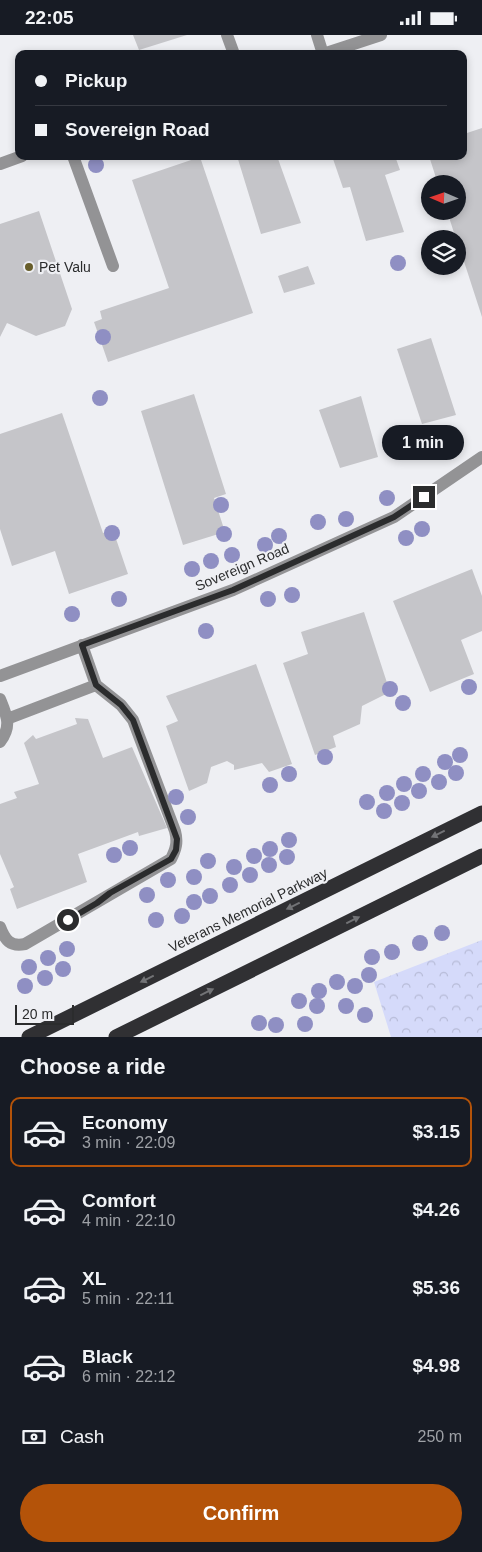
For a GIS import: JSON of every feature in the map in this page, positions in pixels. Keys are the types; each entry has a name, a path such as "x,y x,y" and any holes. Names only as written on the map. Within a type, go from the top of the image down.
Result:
{"highway":[{"name":"Veterans Memorial Parkway","path":"29,1037 482,813"},
{"path":"116,1037 482,856"}],"street":[{"path":"227,35 233,50"},
{"path":"317,35 322,50"},
{"path":"335,50 381,35"},
{"path":"0,164 15,159"},
{"path":"74,160 113,266"},
{"name":"Sovereign Road","path":"0,676 233,590 394,517 482,457"},
{"path":"0,927 4,938 9,942 15,945 25,944 171,859 176,850 177,839 175,831 133,720 121,705 96,685 82,645"},
{"path":"7,719 96,685"},
{"path":"0,699 7,719 7,731 0,742"}],"green space":[{"path":"482,940 482,1037 391,1037 374,982"}],"building":[{"path":"133,35 187,35 139,50"},
{"path":"482,128 482,317 466,268 466,230 453,230 450,220 466,220 466,175 435,175 430,160 467,160 467,133"},
{"path":"191,160 201,160 253,313 108,362 94,322 102,319 100,311 169,288 132,180"},
{"path":"238,160 278,160 301,223 261,234"},
{"path":"333,160 396,160 400,170 385,175 404,232 366,241 350,187 343,188"},
{"name":"Pet Valu","path":"39,211 72,309 65,326 36,336 7,323 0,337 0,224"},
{"path":"308,266 315,284 284,293 278,276"},
{"path":"431,338 456,415 422,424 397,349"},
{"path":"194,394 226,494 214,498 225,532 183,545 141,411"},
{"path":"361,396 378,457 340,468 319,410"},
{"path":"62,413 103,533 113,530 128,574 69,594 55,551 12,566 0,529 0,434"},
{"path":"472,569 482,596 482,631 461,640 474,674 430,692 393,601"},
{"path":"364,612 390,692 362,706 360,724 333,736 336,747 315,755 283,663 308,654 301,632"},
{"path":"256,664 292,764 269,772 262,763 234,770 234,765 227,761 211,767 207,783 189,791 166,726 178,721 166,696"},
{"path":"75,718 88,719 103,758 132,747 167,828 139,836 138,832 78,854 87,882 17,909 10,889 14,887 0,854 0,804 17,798 14,792 39,784 24,743 33,735 36,739 77,724"}],"place":[{"name":"Pet Valu","path":"29,267"}],"route":[{"path":"68,920 110,893 171,859 176,850 177,839 133,720 121,705 96,685 82,645 233,590 394,517 424,497"}]}
